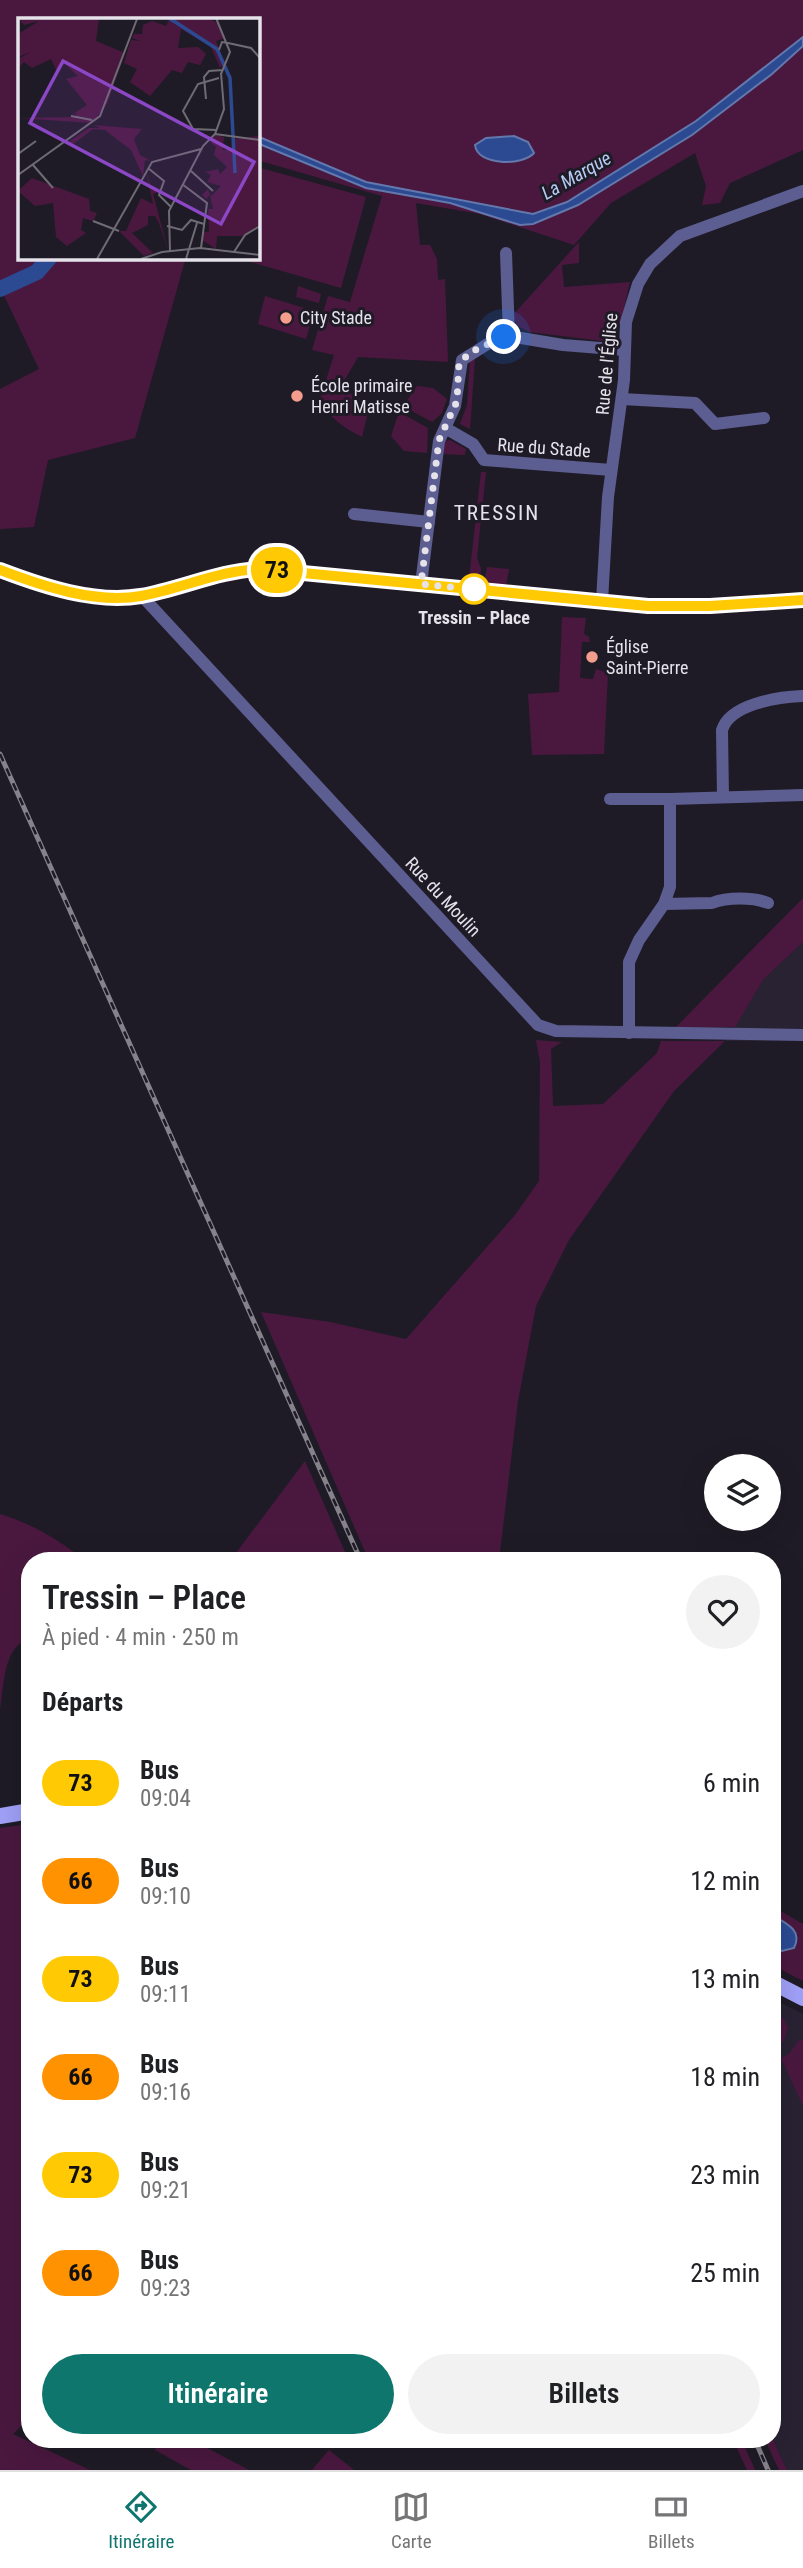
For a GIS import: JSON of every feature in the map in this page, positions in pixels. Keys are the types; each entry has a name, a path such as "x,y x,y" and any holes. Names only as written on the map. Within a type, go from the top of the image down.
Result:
{"main road":[{"path":"0,1816 21,1812"},
{"path":"781,1987 803,1998"}],"street":[{"name":"Rue de l'Église","path":"607,601 611,470 622,398 626,322 634,291 646,270 664,249 693,230 803,191"},
{"path":"506,253 509,336"},
{"path":"421,584 439,440 447,429 457,401 461,359 488,343 509,336 563,345 625,350"},
{"path":"622,398 695,403 715,424 764,418"},
{"name":"Rue du Stade","path":"447,429 473,444 484,460 611,470"},
{"path":"354,514 429,522"},
{"path":"0,570 91,595 116,598 142,596 252,569 688,607 803,600"},
{"name":"Rue du Moulin","path":"142,596 538,1026 556,1031 803,1035"},
{"path":"723,797 722,730 725,722 766,700 802,696"},
{"path":"610,799 803,795"},
{"path":"629,1032 629,962 639,940 664,904 671,882 670,799"},
{"path":"664,904 720,900 758,900 768,903"}],"shaded area":[{"path":"0,0 803,0 803,150 730,183 720,203 702,205 706,186 695,153 611,203 574,245 480,214 416,203 420,245 430,245 437,259 438,280 445,279 448,362 358,357 340,388 370,404 362,437 338,422 324,406 320,399 334,355 312,350 328,296 350,302 382,196 259,161 259,18 18,18 18,259 185,259 135,438 48,460 34,527 0,529 0,389 39,369 0,287"},
{"path":"259,168 366,197 341,288 240,259 259,259"},
{"path":"579,242 579,263 562,265 564,287 630,282 620,324 611,342 529,332 518,326 512,316"},
{"path":"298,286 321,294 319,303 296,297"},
{"name":"City Stade","path":"265,296 314,311 306,339 258,324"},
{"path":"475,358 470,429 460,424 467,405 470,361"},
{"path":"417,386 433,388 447,399 442,413 432,422 403,406"},
{"path":"399,412 428,428 427,453 404,451 391,436"},
{"path":"450,440 466,449 465,455 442,454 442,442"},
{"path":"481,472 486,472 477,558 481,569 480,580 469,579"},
{"path":"487,567 509,569 506,587 484,584"},
{"path":"562,617 586,618 584,634 589,637 590,642 582,642 580,678 593,679 596,669 608,673 604,754 532,755 528,694 559,692"},
{"path":"803,898 803,942 763,980 735,1027 675,1028"},
{"path":"803,942 803,1041 725,1041 763,980"},
{"path":"536,1040 562,1042 551,1049 553,1106 603,1104 657,1053 661,1041 725,1041 674,1091 569,1240 536,1306 518,1401 500,1552 365,1552 261,1312 330,1322 406,1339 515,1215 539,1181 540,1062"},
{"path":"305,1461 345,1552 237,1552"},
{"path":"0,1514 45,1533 74,1552 21,1552 21,1643 14,1649 6,1668 0,1709"},
{"path":"21,1825 21,2426 13,2434 21,2438 21,2448 43,2448 90,2470 0,2470 0,1828"},
{"path":"781,1911 803,1924 803,1981 781,1970"},
{"path":"781,2003 803,2014 803,2470 787,2470 777,2448 781,2448"},
{"path":"781,2018 788,2028 784,2041 781,2042"},
{"path":"800,2039 803,2041 803,2106 781,2058 789,2054"},
{"path":"207,2448 249,2470 191,2470 155,2450"},
{"path":"737,2448 745,2448 755,2470 747,2470"},
{"path":"769,2448 777,2448 787,2470 779,2470"},
{"path":"329,2450 354,2470 312,2470"}],"water":[{"name":"La Marque","path":"803,37 803,46 772,74 692,135 578,205 533,224 520,225 450,203 366,188 259,144 259,137 366,182 533,214 567,202 696,121"},
{"path":"514,136 528,142 534,153 520,160 501,162 484,157 475,145 486,138"},
{"path":"781,1920 792,1928 796,1936 794,1948 782,1951"}],"waterway":[{"name":"La Marque","path":"0,289 37,272 48,259"}],"railway":[{"path":"0,754 357,1552"},
{"path":"758,2448 768,2470"}],"bus line":[{"name":"73","path":"0,570 48,586 108,598 142,596 237,571 275,569 665,607 803,600"}],"place":[{"name":"City Stade","path":"286,318"},
{"name":"École primaire Henri Matisse","path":"297,396"},
{"name":"Tressin – Place","path":"474,589"},
{"name":"Église Saint-Pierre","path":"592,657"}],"district":[{"name":"TRESSIN","path":"497,513"}],"route":[{"path":"474,589 481,590 421,584 425,542 439,440 447,429 448,419 457,401 459,363 471,352 504,337"}]}
